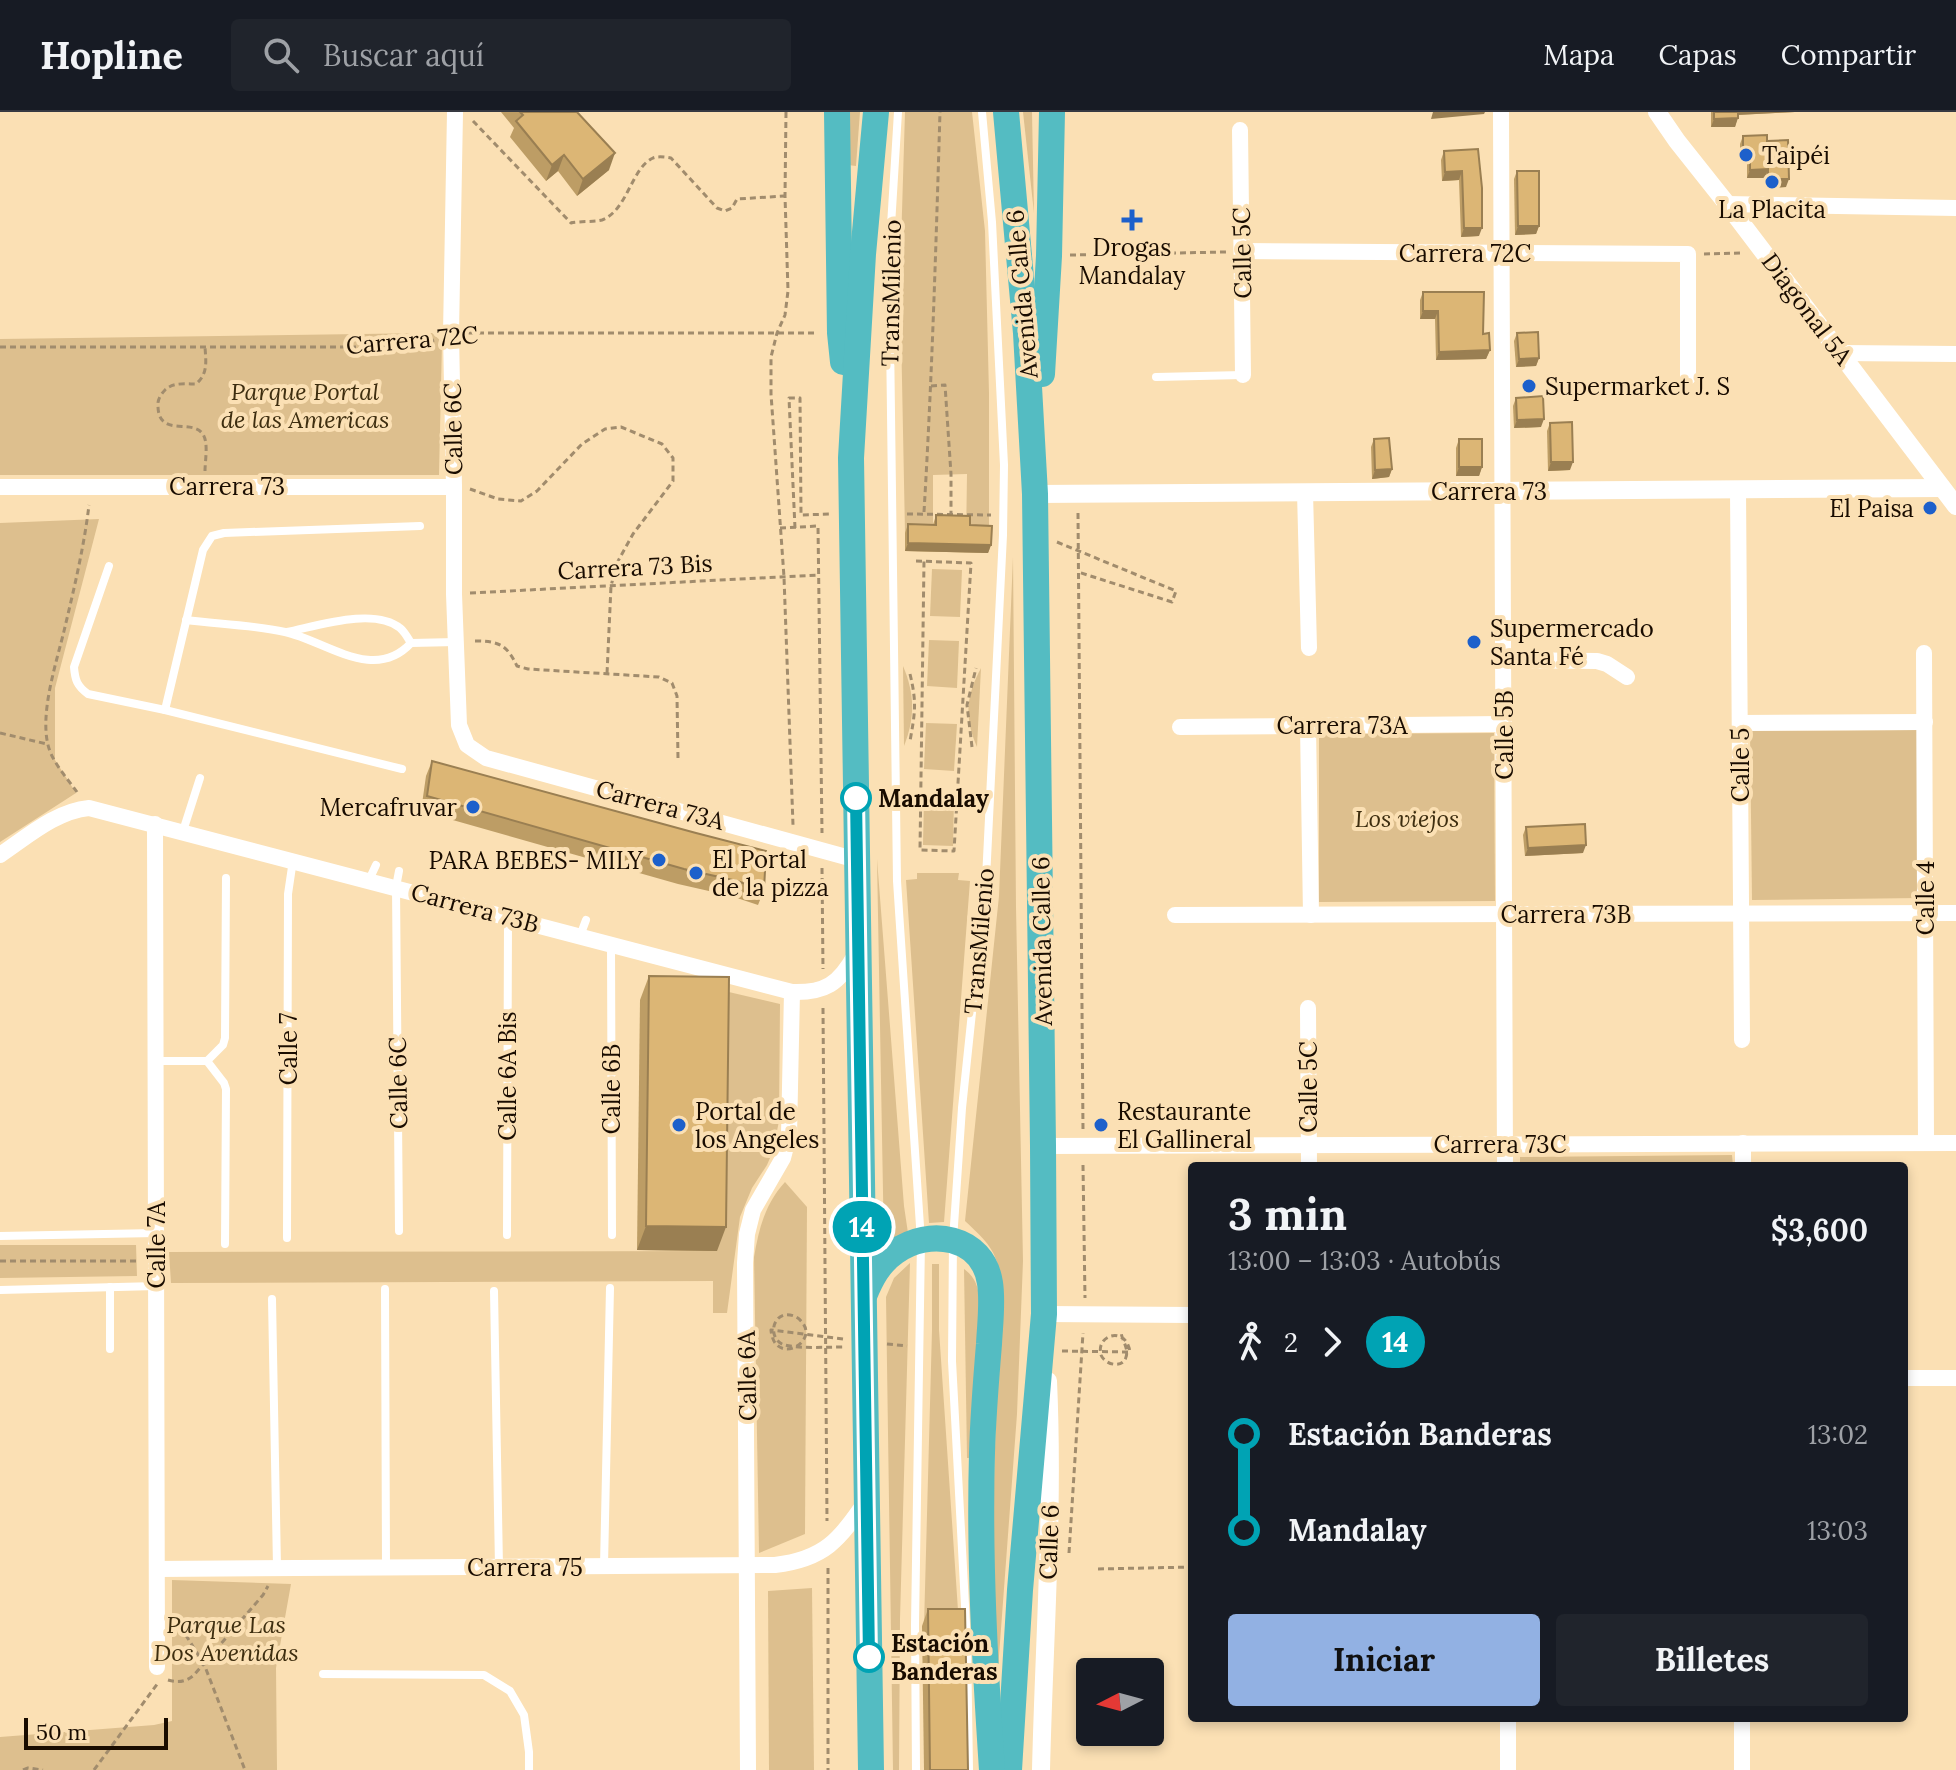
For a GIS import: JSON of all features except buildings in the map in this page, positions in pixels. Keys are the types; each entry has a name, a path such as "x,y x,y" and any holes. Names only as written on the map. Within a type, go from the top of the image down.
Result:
{"highway":[{"path":"837,112 840,333 851,458 871,1770"},
{"path":"851,458 863,254 876,112"},
{"name":"Avenida Calle 6","path":"1006,112 1026,333 1035,494 1044,1314 1020,1590 1009,1770"},
{"path":"1035,494 1049,256 1052,112"},
{"path":"863,1298 882,1263 905,1245 933,1239 953,1240 977,1253 986,1267 991,1285 982,1452 981,1541 992,1770"}],"street":[{"name":"Calle 6C","path":"455,112 451,334 454,594 459,725 467,745"},
{"name":"Calle 5B","path":"1501,112 1505,1162"},
{"name":"Diagonal 5A","path":"1657,112 1956,506"},
{"name":"Calle 5C","path":"1240,130 1243,375"},
{"path":"1727,204 1956,208"},
{"name":"Carrera 72C","path":"1242,251 1688,254"},
{"path":"1688,254 1688,377"},
{"path":"1840,353 1956,354"},
{"name":"Carrera 73","path":"0,487 454,487"},
{"name":"Carrera 73","path":"1035,494 1942,488"},
{"name":"Calle 5","path":"1738,489 1742,1040"},
{"path":"1305,492 1309,648"},
{"name":"Calle 4","path":"1924,653 1926,1143"},
{"path":"1503,660 1597,661 1627,677"},
{"path":"1740,723 1925,722"},
{"name":"Carrera 73A","path":"1180,727 1504,724"},
{"path":"1308,726 1311,915"},
{"name":"Carrera 73A","path":"467,745 486,758 857,860"},
{"name":"Carrera 73B","path":"0,855 54,820 76,809 89,808 293,860 398,879 508,917 583,928 611,944 792,992 823,989"},
{"name":"Calle 7A","path":"155,824 157,1667"},
{"name":"Carrera 73B","path":"1175,915 1956,913"},
{"path":"823,989 836,982 846,971 858,950"},
{"name":"Calle 6A","path":"748,1770 745,1263 753,1210 783,1158 789,1135 792,992"},
{"name":"Calle 5C","path":"1308,1008 1309,1162"},
{"path":"1743,1143 1743,1162"},
{"name":"Carrera 73C","path":"1043,1146 1956,1143"},
{"path":"1044,1314 1188,1315"},
{"name":"Calle 6","path":"1041,1769 1051,1462 1044,1314"},
{"path":"1908,1378 1956,1378"},
{"name":"Carrera 75","path":"157,1569 749,1566 798,1562 828,1547 866,1501"},
{"path":"1508,1722 1508,1770"},
{"path":"1742,1722 1742,1770"}],"lane":[{"name":"TransMilenio","path":"898,112 889,258 897,865 921,1241 916,1770"},
{"name":"TransMilenio","path":"969,1770 967,1643 952,1361 953,1240 964,1092 986,879 1004,465 992,222 982,112"},
{"path":"1156,377 1243,375"},
{"path":"165,710 203,550 212,536 224,533 420,526"},
{"path":"109,566 74,667 75,680 88,694 402,769"},
{"path":"286,632 361,619 384,620 401,629 411,643"},
{"path":"186,620 286,632 367,661 386,660 401,654 411,643 456,642"},
{"path":"183,831 200,778"},
{"name":"Calle 7","path":"287,1238 288,894 293,860"},
{"path":"156,1061 207,1061 223,1045 226,878"},
{"name":"Calle 6C","path":"398,879 399,1231"},
{"name":"Calle 6A Bis","path":"507,1235 508,917"},
{"name":"Calle 6B","path":"611,944 612,1235"},
{"path":"207,1061 226,1089 225,1244"},
{"path":"0,1236 156,1233"},
{"path":"0,1290 157,1286"},
{"path":"110,1287 110,1349"},
{"path":"604,1567 610,1288"},
{"path":"385,1289 386,1568"},
{"path":"494,1291 499,1568"},
{"path":"272,1299 277,1568"},
{"path":"323,1674 484,1675 510,1691 524,1715 529,1770"}],"path":[{"path":"465,112 571,223 586,220 600,222 616,210 645,163 656,157 671,158 717,208 725,211 732,208 737,199 785,196"},
{"path":"786,112 788,291 785,315 771,357 771,394 784,577 793,842"},
{"path":"924,513 934,331 940,112"},
{"path":"1049,256 1242,251"},
{"path":"1688,254 1764,252"},
{"name":"Carrera 72C","path":"0,347 385,347 427,343 451,334 824,333"},
{"path":"204,486 206,437 200,429 176,428 167,424 157,408 162,392 169,386 196,384 203,379 206,373 205,347"},
{"path":"931,386 945,385 951,524"},
{"path":"795,528 789,398 800,398 801,515"},
{"path":"454,487 476,489 498,499 521,501 537,491 582,444 605,429 621,427 662,444 673,458 673,481 633,534 617,563 611,586 607,674"},
{"path":"780,528 818,526 828,1770"},
{"path":"950,552 950,562"},
{"path":"916,561 924,561 973,563 957,851 918,850 924,561"},
{"path":"1078,572 1172,602 1176,591"},
{"name":"Carrera 73 Bis","path":"454,594 818,575"},
{"path":"456,642 493,641 510,650 517,666 528,669 659,677 672,683 677,696 678,759"},
{"path":"908,667 916,707 910,745"},
{"path":"972,747 967,705 976,668"},
{"path":"0,733 47,744"},
{"path":"0,1261 156,1261"},
{"path":"771,1330 777,1345 788,1349 794,1348 799,1346 805,1337 804,1325 792,1315 776,1320 774,1325 774,1336 784,1345 790,1346 826,1347 864,1347"},
{"path":"1122,1341 1127,1350 1125,1361 1116,1365 1101,1355 1103,1342 1115,1335 1125,1339 1130,1352"},
{"path":"1098,1569 1188,1567"},
{"path":"94,1770 163,1677 179,1682 188,1680 263,1595 277,1568"},
{"path":"158,1591 204,1664 245,1770"},
{"path":"23,1770 43,1770"}],"green space":[{"path":"849,112 860,112 856,166 848,165"},
{"path":"905,112 972,112 985,231 989,534 966,542 967,474 933,475 933,540 905,533 900,278"},
{"path":"1023,112 1032,112 1034,213"},
{"name":"Parque Portal de las Americas","path":"432,333 442,342 439,475 0,475 0,339"},
{"path":"99,519 55,688 55,760 76,793 0,842 0,523"},
{"path":"1013,557 1023,1261 1017,1414 996,1696 992,1551 1000,1277 993,1252 965,1221 999,896"},
{"path":"932,569 962,570 960,617 930,616"},
{"path":"929,640 959,641 957,688 927,686"},
{"path":"903,666 910,686 912,706 904,746"},
{"path":"981,668 977,747 968,707"},
{"path":"926,723 957,724 954,771 924,769"},
{"path":"1918,730 1919,898 1752,900 1750,731"},
{"name":"Los viejos","path":"1494,733 1495,901 1319,902 1319,734"},
{"path":"924,799 954,799 953,846 923,845"},
{"path":"877,859 908,1233 884,1247"},
{"path":"917,873 959,873 958,880 970,881 944,1222 929,1223 906,880 917,879"},
{"path":"699,985 780,1004 779,1121 773,1151 740,1217 727,1313 713,1313 713,1281 171,1283 169,1252 717,1251"},
{"path":"1732,1155 1733,1162 1520,1162 1520,1157"},
{"path":"785,1182 807,1207 805,1534 759,1553 754,1257 764,1217 772,1199"},
{"path":"0,1245 136,1245 137,1276 0,1278"},
{"path":"910,1263 899,1770 893,1770 886,1297 894,1278"},
{"path":"932,1264 939,1264 939,1330 959,1625 924,1626 932,1330"},
{"path":"964,1269 974,1279 979,1296 972,1458 967,1458"},
{"name":"Parque Las Dos Avenidas","path":"172,1580 291,1584 276,1668 277,1770 0,1770 0,1737 172,1721"},
{"path":"812,1588 814,1770 769,1770 768,1591"}],"bus line":[{"name":"14","path":"856,798 869,1657"}],"place":[{"name":"Taipéi","path":"1746,155"},
{"name":"La Placita","path":"1772,182"},
{"name":"Drogas Mandalay","path":"1132,220"},
{"name":"Supermarket J. S","path":"1529,386"},
{"name":"El Paisa","path":"1930,508"},
{"name":"Supermercado Santa Fé","path":"1474,642"},
{"name":"Mandalay","path":"856,798"},
{"name":"Mercafruvar","path":"473,807"},
{"name":"PARA BEBES- MILY","path":"659,860"},
{"name":"El Portal de la pizza","path":"696,873"},
{"name":"Portal de los Angeles","path":"679,1125"},
{"name":"Restaurante El Gallineral","path":"1101,1125"},
{"name":"Estación Banderas","path":"869,1657"}]}
